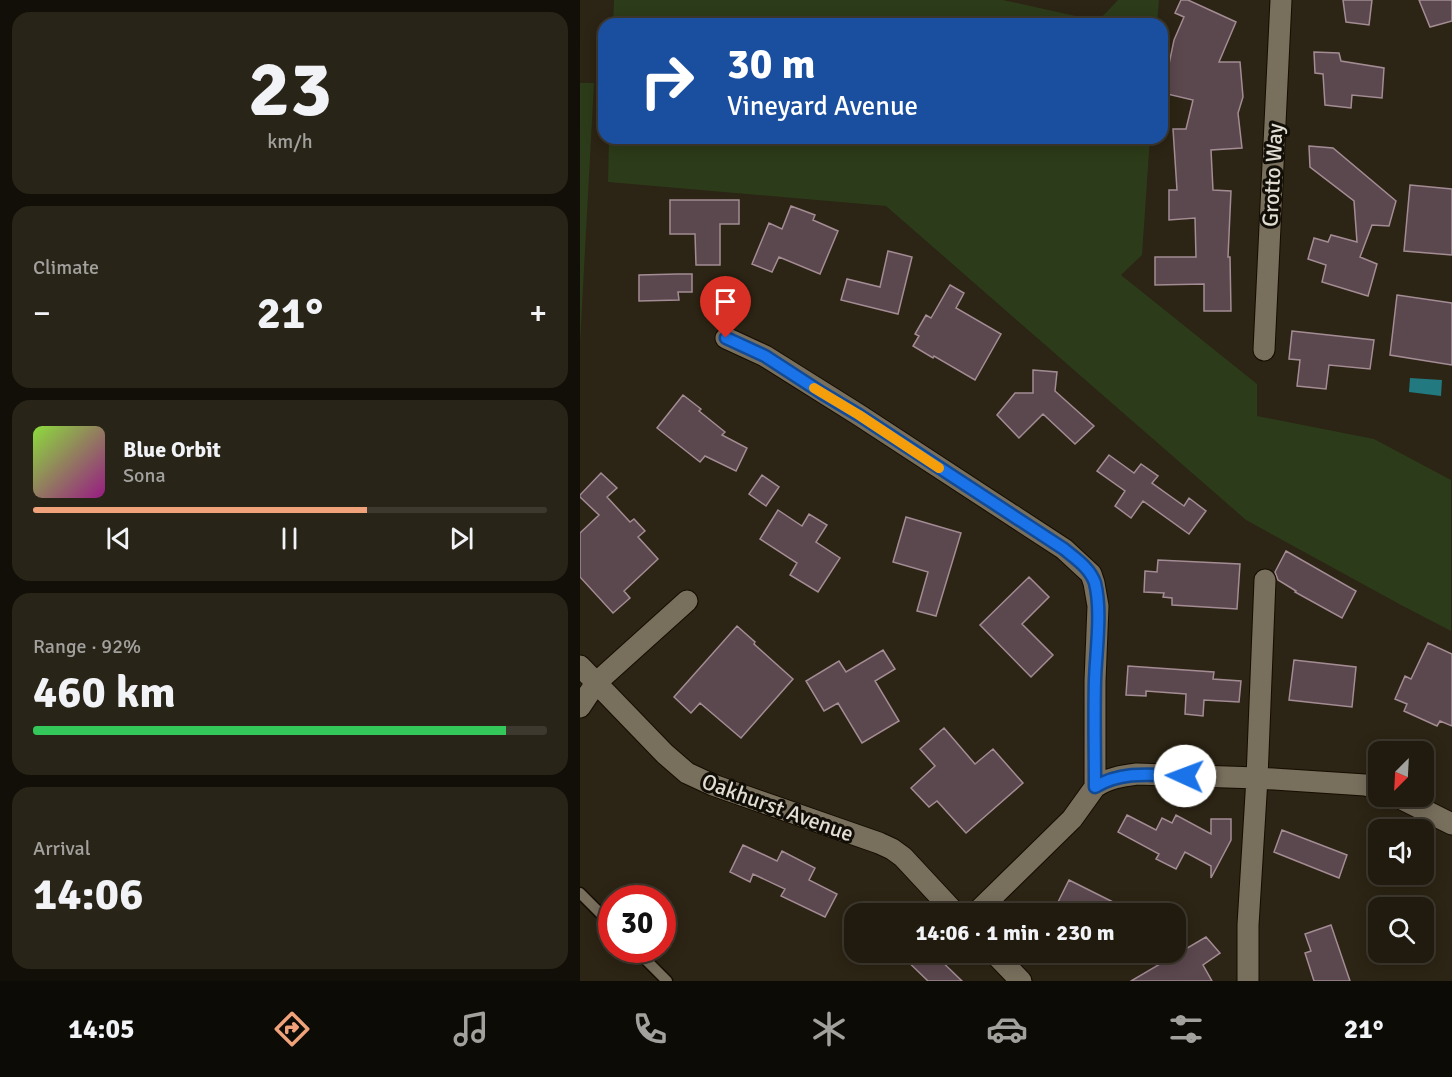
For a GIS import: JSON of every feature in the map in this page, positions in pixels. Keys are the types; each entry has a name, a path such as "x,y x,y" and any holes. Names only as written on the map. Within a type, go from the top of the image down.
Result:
{"street":[{"name":"Grotto Way","path":"1264,350 1281,0"},
{"path":"726,338 765,356 859,415 1064,549 1091,574 1098,606 1095,787"},
{"path":"1248,981 1248,925 1266,580"},
{"path":"580,707 596,683 687,601"},
{"name":"Oakhurst Avenue","path":"580,666 664,754 687,773 713,785 892,849 903,856 946,903"},
{"path":"986,903 1072,819 1095,787 1110,779 1137,774 1257,778 1368,786"},
{"path":"1418,807 1452,824"},
{"path":"1004,963 1021,981"}],"lane":[{"path":"580,893 598,911"},
{"path":"649,963 667,981"}],"green space":[{"path":"614,0 1003,0 1084,18 613,18"},
{"path":"1118,0 1159,0 1158,18 1101,18"},
{"path":"580,83 594,83 580,344"},
{"path":"609,144 1150,144 1142,255 1121,275 1257,384 1257,416 1374,439 1451,480 1451,631 1246,520 886,206 608,182"}],"water":[{"path":"1410,378 1442,380 1441,396 1409,392"}],"building":[{"path":"1181,0 1188,0 1236,22 1219,62 1240,62 1243,97 1238,113 1242,148 1211,150 1213,190 1231,191 1228,257 1230,257 1231,311 1204,311 1204,284 1155,285 1155,257 1196,257 1195,218 1169,220 1169,190 1177,190 1173,129 1186,129 1193,100 1168,94 1168,69 1174,40 1184,17 1175,13"},
{"path":"1343,0 1372,0 1369,25 1346,22"},
{"path":"1419,0 1452,0 1452,21 1430,27"},
{"path":"1314,52 1339,53 1341,61 1384,68 1382,98 1352,95 1351,108 1325,105 1323,74 1315,73"},
{"path":"1309,146 1333,148 1396,201 1389,226 1372,225 1360,257 1377,264 1368,296 1322,282 1326,265 1308,259 1314,238 1328,242 1331,235 1357,242 1354,201 1310,167"},
{"path":"1410,185 1452,189 1452,255 1404,251"},
{"path":"670,200 739,200 739,224 720,224 720,265 696,265 695,234 670,234"},
{"path":"791,206 815,215 813,220 838,231 820,274 779,257 772,272 752,264 769,223 782,229"},
{"path":"888,251 912,257 898,314 841,300 847,279 880,287"},
{"path":"692,274 692,292 678,292 679,300 639,301 639,275"},
{"path":"950,285 964,293 956,308 1001,334 975,380 913,346 919,336 915,334 926,315 931,318"},
{"path":"1397,295 1452,303 1452,365 1390,355"},
{"path":"1292,331 1374,340 1370,369 1329,365 1326,389 1297,386 1300,360 1289,359"},
{"path":"1033,370 1057,372 1055,391 1094,426 1075,444 1043,414 1019,438 997,415 1015,393 1033,393"},
{"path":"683,395 725,432 722,435 747,448 736,471 705,456 700,462 657,428"},
{"path":"1109,455 1134,473 1141,464 1158,476 1152,483 1184,506 1189,498 1206,511 1189,534 1143,501 1131,518 1115,506 1125,491 1097,471"},
{"path":"601,473 617,488 607,497 630,522 634,519 645,531 638,537 658,559 624,591 630,598 613,613 580,577 580,533 599,515 580,495"},
{"path":"762,475 779,487 766,506 749,494"},
{"path":"778,510 802,526 809,514 827,525 816,542 840,558 818,592 790,575 797,563 760,539"},
{"path":"906,517 961,533 936,616 917,611 928,572 893,562"},
{"path":"1286,551 1356,591 1342,618 1278,580 1275,572"},
{"path":"1158,560 1240,564 1237,609 1172,605 1172,598 1163,597 1164,593 1144,592 1145,571 1157,572"},
{"path":"1029,577 1049,597 1022,624 1053,655 1031,677 980,625"},
{"path":"737,626 793,679 741,738 700,703 691,713 674,697"},
{"path":"1428,643 1452,654 1452,726 1440,721 1437,726 1404,711 1407,704 1395,699 1405,676 1411,679"},
{"path":"883,650 895,669 875,681 899,721 862,743 838,703 824,711 806,681 839,661 846,672"},
{"path":"1294,660 1356,667 1352,707 1289,700"},
{"path":"1128,666 1214,672 1213,679 1241,681 1239,702 1204,700 1203,716 1185,714 1186,694 1146,691 1146,696 1126,695"},
{"path":"944,728 975,764 993,749 1023,783 966,833 937,801 929,807 911,788 935,766 920,749"},
{"path":"1127,815 1156,830 1162,818 1172,823 1176,815 1211,834 1211,819 1231,819 1231,840 1211,878 1211,866 1185,852 1176,869 1156,859 1159,854 1118,832"},
{"path":"1282,830 1347,855 1339,878 1274,852"},
{"path":"743,845 777,861 782,851 815,868 809,880 837,894 825,917 781,896 785,889 753,874 750,882 730,872"},
{"path":"1069,880 1115,903 1058,903"},
{"path":"1331,925 1350,981 1314,981 1305,953 1311,951 1305,934"},
{"path":"1206,937 1220,953 1203,965 1212,981 1131,981 1162,963 1186,963 1186,949"},
{"path":"909,963 943,963 962,981 928,981"}],"slow traffic":[{"path":"814,388 939,468"}],"route":[{"path":"726,338 765,356 859,415 1064,549 1084,566 1091,574 1098,606 1095,787 1110,779 1137,774 1185,776"}]}
